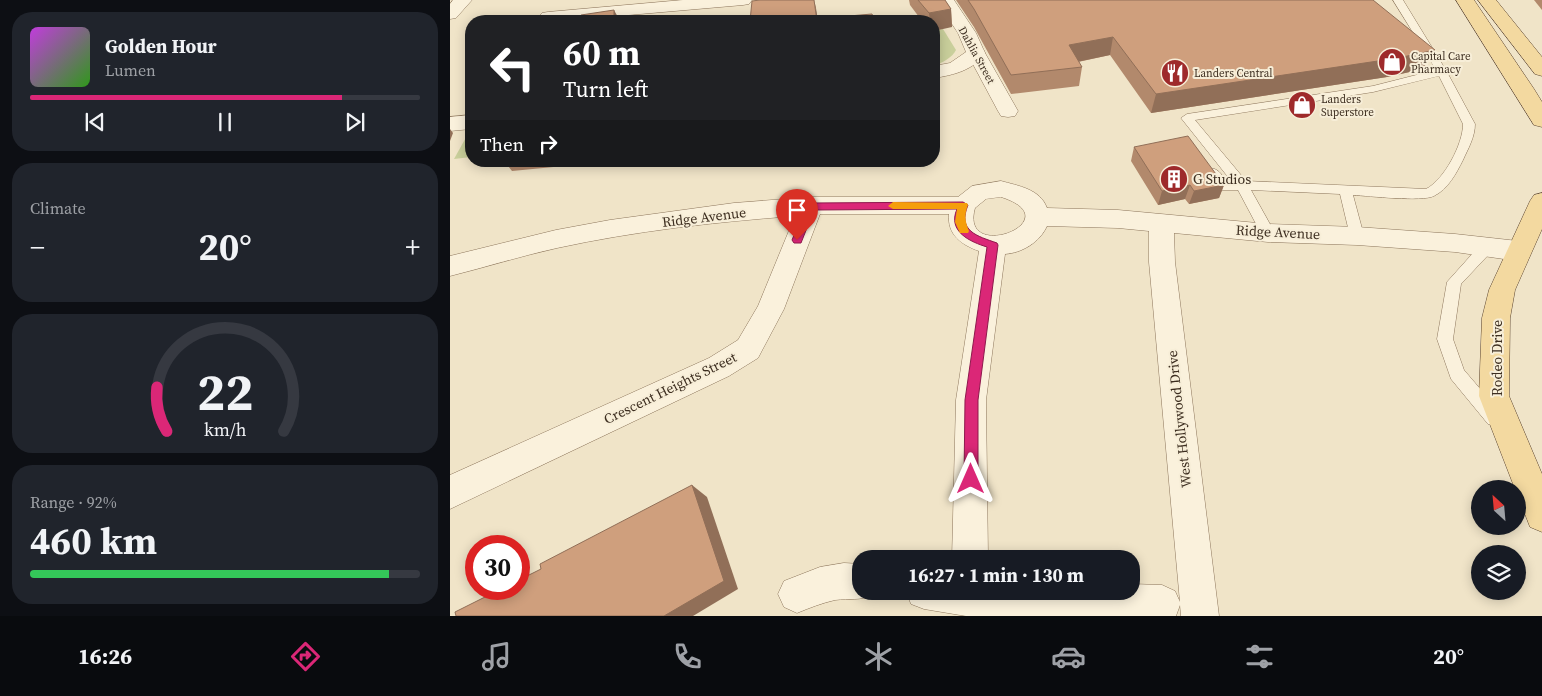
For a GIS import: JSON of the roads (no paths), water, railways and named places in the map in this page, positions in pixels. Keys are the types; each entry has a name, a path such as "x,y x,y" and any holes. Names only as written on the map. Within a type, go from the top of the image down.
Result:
{"main road":[{"path":"1465,0 1524,89 1542,120"},
{"path":"1487,0 1542,70"},
{"name":"Rodeo Drive","path":"1542,201 1502,290 1496,318 1494,396 1542,515"}],"street":[{"path":"450,14 463,0"},
{"path":"549,15 561,0"},
{"path":"578,15 667,4 743,0"},
{"name":"Dahlia Street","path":"945,0 967,33 1008,111"},
{"path":"940,71 958,67 968,62 976,53"},
{"path":"1001,189 1012,191 1027,198 1036,208 1038,217 1035,228 1026,238 1010,244 993,245 971,238 960,222 960,213 963,205 979,193 1001,189"},
{"name":"Ridge Avenue","path":"450,266 499,252 610,229 734,212 811,206 963,205"},
{"name":"Crescent Heights Street","path":"450,492 688,382 719,367 748,349 770,309 811,206"},
{"name":"Ridge Avenue","path":"1038,217 1161,222 1268,233 1357,236 1488,247 1518,252"},
{"name":"West Hollywood Drive","path":"1161,222 1162,262 1200,616"},
{"path":"970,550 971,400 993,245"},
{"path":"797,594 821,584 852,581"},
{"path":"970,602 1162,604"}],"lane":[{"path":"1205,161 1224,187 1242,185 1428,194 1437,190 1445,182 1469,132 1469,124 1442,72 1398,0"},
{"path":"1413,48 1442,72"},
{"path":"1268,233 1242,185 1187,118 1373,89 1442,72"},
{"path":"1345,190 1357,236"},
{"path":"1488,247 1454,282 1445,339 1457,374 1510,436"}],"place":[{"name":"Capital Care Pharmacy","path":"1392,62"},
{"name":"Landers Central","path":"1175,73"},
{"name":"Landers Superstore","path":"1302,105"},
{"name":"G Studios","path":"1174,179"}]}
